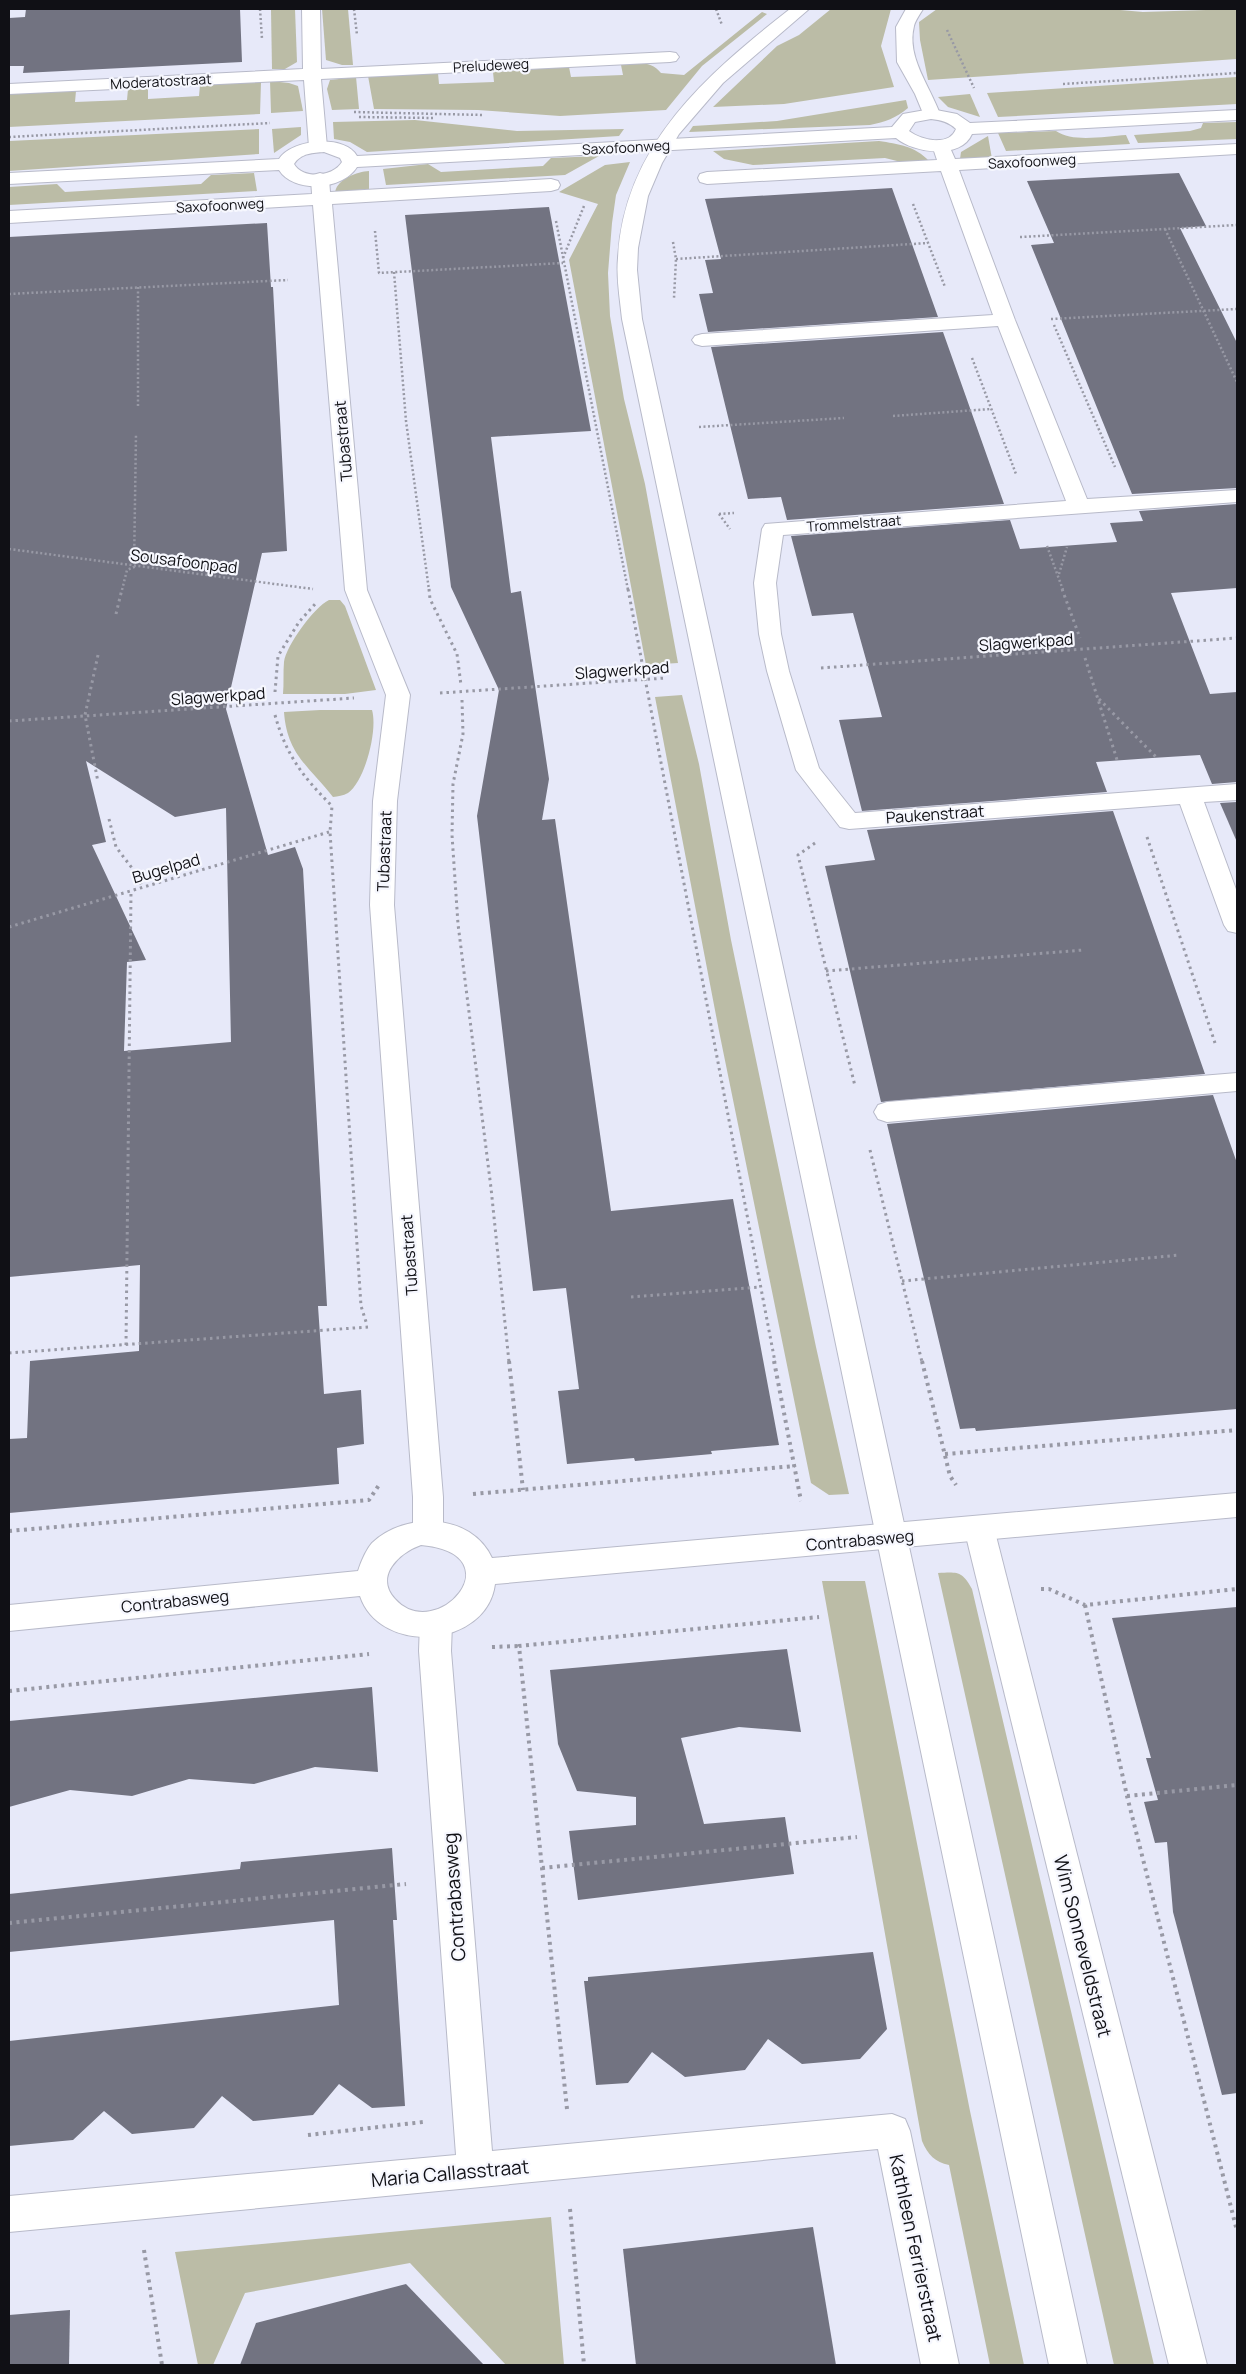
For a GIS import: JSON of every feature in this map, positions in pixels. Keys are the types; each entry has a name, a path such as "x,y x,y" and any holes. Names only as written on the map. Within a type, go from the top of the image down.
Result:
{"street":[{"path":"311,9 312,74 318,147"},
{"path":"800,9 748,50 709,86 676,123 664,144 653,158 634,212 627,261 632,319 1068,2365"},
{"path":"914,9 905,26 906,62 924,94 930,114"},
{"name":"Preludeweg","path":"312,74 670,57"},
{"name":"Moderatostraat","path":"9,89 312,74"},
{"path":"965,129 959,139 941,145 919,144 907,139 900,132 901,124 909,118 930,114 953,119 965,129 1237,115"},
{"name":"Saxofoonweg","path":"351,162 900,132"},
{"path":"941,145 1005,320 1079,506"},
{"path":"318,147 342,151 350,158 351,162 347,170 321,189 288,172 285,164 292,154 304,149 318,147"},
{"name":"Saxofoonweg","path":"707,178 1237,149"},
{"path":"9,179 285,164"},
{"name":"Saxofoonweg","path":"9,217 321,189 552,192"},
{"name":"Tubastraat","path":"321,189 356,590 398,695 385,801 382,905 428,1497 428,1532"},
{"path":"702,340 1005,320"},
{"name":"Trommelstraat","path":"778,671 770,634 765,583 773,529 1237,496"},
{"path":"778,671 808,770 849,821"},
{"name":"Paukenstraat","path":"849,821 1237,792"},
{"path":"1189,795 1237,925"},
{"path":"887,1112 1237,1082"},
{"name":"Contrabasweg","path":"482,1572 1237,1505"},
{"name":"Wim Sonneveldstraat","path":"979,1528 1188,2365"},
{"path":"428,1532 448,1535 465,1543 476,1556 482,1572 480,1590 473,1601 457,1616 436,1623 426,1624 407,1622 391,1614 378,1604 374,1597 371,1582 375,1563 382,1552 407,1536 428,1532"},
{"name":"Contrabasweg","path":"9,1618 371,1582"},
{"name":"Contrabasweg","path":"436,1623 435,1651 475,2171"},
{"name":"Maria Callasstraat","path":"9,2214 892,2131"},
{"name":"Kathleen Ferrierstraat","path":"892,2131 940,2365"}],"path":[{"path":"946,27 990,128"},
{"path":"900,168 1018,478"},
{"path":"552,192 563,261 599,436 802,1506"},
{"path":"552,192 584,206 563,261"},
{"path":"1023,246 1020,237 1237,225"},
{"path":"1165,229 1237,382"},
{"path":"676,259 928,243"},
{"path":"379,273 563,261"},
{"path":"394,272 406,421 430,600 457,654 461,685"},
{"path":"9,294 289,280"},
{"path":"138,287 138,408"},
{"path":"1117,471 1051,319 1237,309"},
{"path":"893,416 991,409"},
{"path":"699,427 844,418"},
{"path":"116,614 127,570 134,567 136,434"},
{"path":"719,514 739,513"},
{"path":"1058,575 1069,540"},
{"path":"1045,541 1080,638"},
{"name":"Sousafoonpad","path":"9,549 134,567 316,589 356,590"},
{"name":"Slagwerkpad","path":"778,671 1237,638"},
{"path":"98,655 85,715 98,782"},
{"path":"1085,658 1121,770"},
{"name":"Slagwerkpad","path":"9,721 708,676"},
{"path":"1097,697 1163,764"},
{"path":"462,700 463,734 453,784 452,835 458,924 491,1188 523,1490"},
{"path":"275,715 281,739 297,770 332,806 330,832 361,1306 368,1327 369,1337"},
{"path":"109,819 116,847 138,876 142,887"},
{"path":"849,821 798,854 857,1095"},
{"path":"1144,830 1216,1048"},
{"name":"Bugelpad","path":"9,927 330,832"},
{"path":"814,843 824,842"},
{"path":"126,1345 131,891"},
{"path":"826,971 1084,950"},
{"path":"868,1142 950,1476 979,1528"},
{"path":"902,1281 1180,1256"},
{"path":"631,1297 760,1287"},
{"path":"9,1353 368,1327"},
{"path":"945,1454 1237,1430"},
{"path":"472,1494 795,1466"},
{"path":"9,1531 370,1500 380,1485 379,1475"},
{"path":"1031,1588 1049,1589 1085,1605 1237,1589"},
{"path":"1085,1605 1126,1796 1237,2231"},
{"path":"489,1647 519,1646 819,1617"},
{"path":"519,1646 567,2109"},
{"path":"9,1692 375,1654"},
{"path":"1126,1796 1237,1785"},
{"path":"542,1868 857,1837"},
{"path":"9,1923 410,1884"},
{"path":"569,2198 584,2365"},
{"path":"138,2202 162,2365"}],"green space":[{"path":"295,9 297,62 285,69 272,69 271,10"},
{"path":"322,9 348,9 353,65 342,65 326,60"},
{"path":"831,9 891,9 881,46 894,87 784,104 713,107 777,46 799,35"},
{"path":"937,9 1109,9 1143,12 1237,9 1237,59 928,80 920,40 919,22"},
{"path":"762,12 767,14 702,66 666,110 560,116 478,110 374,109 368,76 438,73 439,84 494,82 493,72 569,67 571,77 623,75 621,65 638,63 653,66 661,73 684,75"},
{"path":"356,77 359,109 332,110 327,89 330,80"},
{"path":"1237,77 1237,104 998,117 987,93"},
{"path":"270,81 298,86 303,111 271,113"},
{"path":"261,82 260,114 9,127 9,94 76,91 75,102 127,100 128,89 148,88 148,99 199,96 200,85"},
{"path":"970,94 980,117 948,107 938,97"},
{"path":"906,100 908,108 904,111 890,119 870,125 689,132 693,126 777,121"},
{"path":"415,120 517,131 624,129 619,136 367,152 350,142 334,139 333,122"},
{"path":"1237,122 1237,139 1138,143 1134,135 1190,131 1201,128 1203,123"},
{"path":"301,127 301,135 274,153 272,129"},
{"path":"259,129 259,154 9,171 9,141"},
{"path":"1056,131 1063,135 1080,138 1126,135 1130,144 1006,151 998,133"},
{"path":"988,136 992,159 960,159 961,152"},
{"path":"879,141 912,149 929,161 901,162 885,158 753,165 724,159 713,151"},
{"path":"599,156 565,175 386,185 383,169 428,164 441,172 543,166 551,158"},
{"path":"630,162 616,195 612,223 608,273 610,316 624,399 645,484 678,663 646,665 569,260 598,204 559,192 605,165"},
{"path":"369,171 369,189 335,192 344,179 354,174"},
{"path":"254,173 257,191 9,205 9,187 57,184 65,192 201,184 211,175"},
{"path":"329,600 340,600 345,606 376,690 345,694 283,694 286,655 295,637 309,618"},
{"path":"682,695 699,764 731,940 816,1347 849,1494 829,1495 811,1483 719,1031 655,697"},
{"path":"372,710 372,742 365,767 360,778 348,793 333,797 301,759 295,750 286,727 284,712"},
{"path":"938,1573 959,1574 972,1589 1154,2365 1114,2365"},
{"path":"822,1581 865,1581 970,2111 1024,2365 990,2365 949,2165 932,2157 922,2141"},
{"path":"551,2217 564,2365 506,2365 410,2263 245,2293 213,2365 198,2365 175,2252"}],"building":[{"path":"26,9 240,9 242,62 23,73 24,66 9,66 9,18 25,17"},
{"path":"1179,173 1206,226 1180,228 1237,343 1237,488 1132,494 1031,245 1054,243 1027,181"},
{"path":"892,188 938,317 708,332 699,294 713,293 705,260 721,259 705,199"},
{"path":"549,207 591,431 491,437 511,593 521,591 549,779 542,820 555,819 611,1211 733,1199 779,1445 711,1451 712,1454 635,1461 634,1458 567,1464 558,1391 579,1389 566,1288 533,1291 477,816 499,690 451,587 405,215"},
{"path":"267,223 271,287 273,287 287,551 262,553 226,709 268,855 295,847 303,869 327,1306 318,1306 324,1394 361,1390 364,1444 337,1448 339,1484 9,1513 9,1439 27,1438 30,1361 139,1351 140,1265 9,1277 9,237","holes":["86,761 175,817 226,808 231,1042 124,1051 127,962 146,960 92,845 106,842"]},
{"path":"943,332 1004,504 787,520 781,497 748,499 711,347"},
{"path":"1237,504 1237,588 1171,593 1210,694 1237,692 1237,782 1212,784 1200,755 1096,762 1107,792 862,811 839,720 882,717 853,613 812,616 791,536 1010,520 1020,549 1117,542 1110,523 1143,521 1139,511"},
{"path":"1237,802 1237,842 1220,803"},
{"path":"1113,811 1205,1074 881,1102 825,866 875,860 867,830"},
{"path":"1213,1095 1237,1163 1237,1409 976,1431 975,1428 960,1429 887,1124"},
{"path":"1237,1607 1237,2093 1222,2095 1173,1912 1167,1842 1155,1843 1144,1802 1158,1800 1146,1758 1151,1758 1112,1618"},
{"path":"787,1649 801,1732 739,1727 681,1738 704,1824 785,1817 794,1874 578,1900 569,1831 636,1825 636,1797 577,1791 558,1744 550,1670"},
{"path":"372,1687 378,1772 315,1767 254,1784 189,1779 132,1796 70,1790 9,1807 9,1721"},
{"path":"392,1848 397,1920 393,1920 405,2106 372,2108 339,2084 313,2115 253,2121 222,2096 194,2128 132,2134 104,2111 73,2140 9,2146 9,2041 339,2005 334,1920 9,1952 9,1894 240,1869 241,1862"},
{"path":"873,1952 887,2029 860,2059 802,2064 768,2039 745,2070 685,2077 652,2052 628,2083 596,2085 584,1981 588,1981 588,1977"},
{"path":"813,2227 836,2365 636,2365 623,2249"},
{"path":"406,2284 484,2365 240,2365 256,2323"},
{"path":"70,2310 69,2365 9,2365 9,2315"}]}
